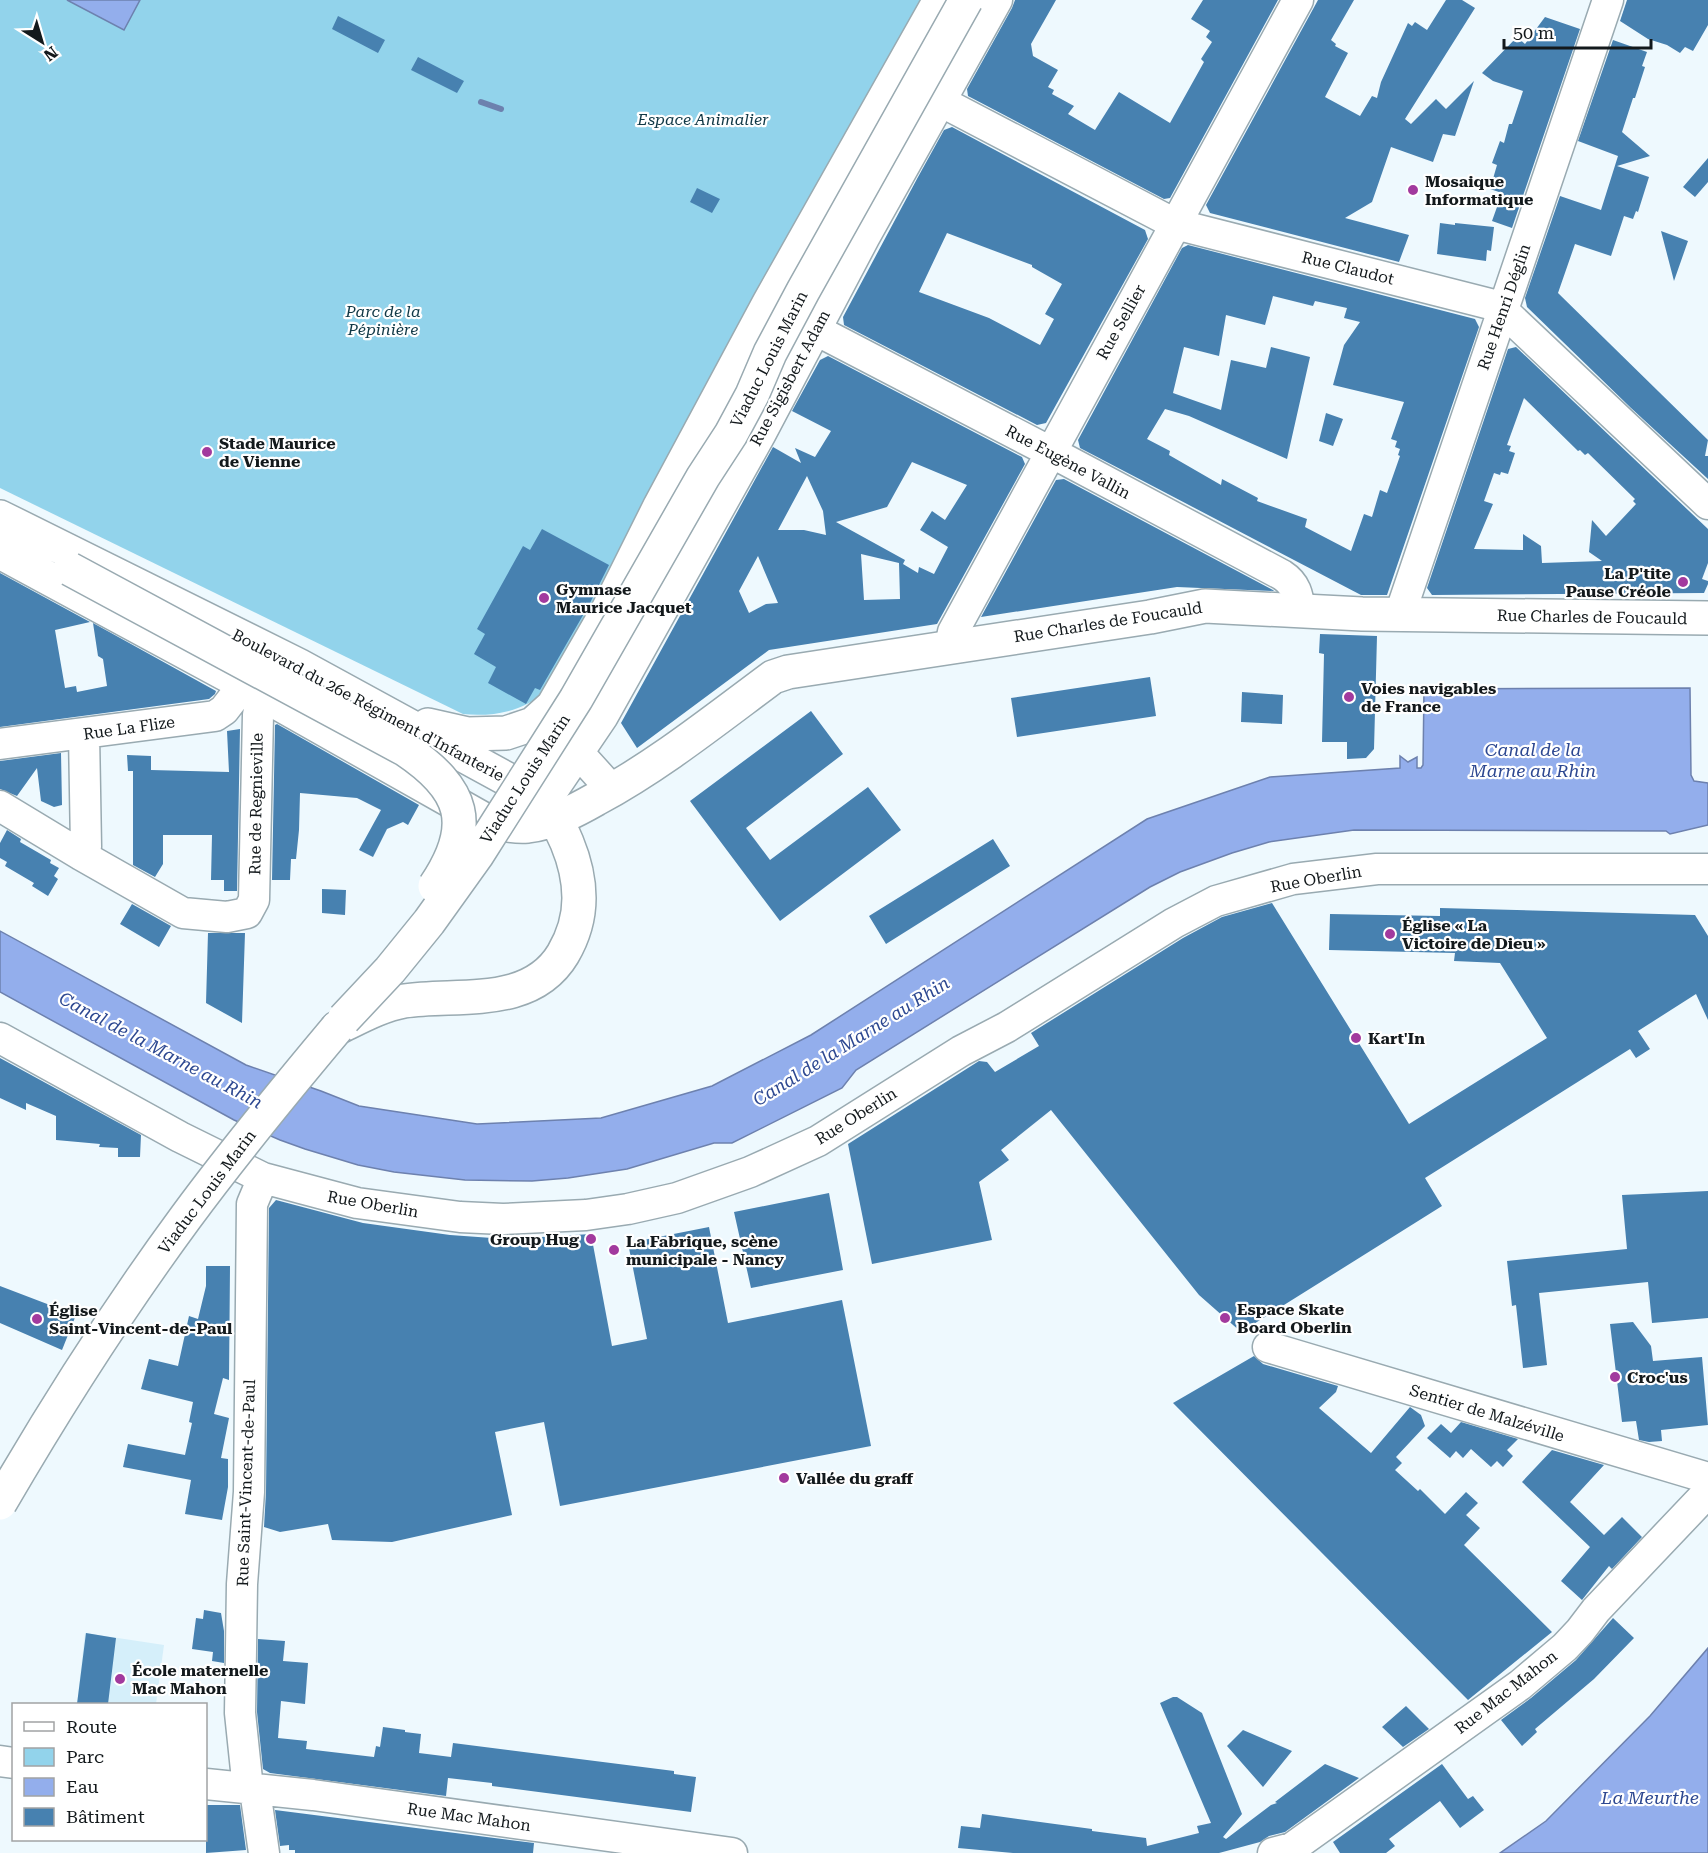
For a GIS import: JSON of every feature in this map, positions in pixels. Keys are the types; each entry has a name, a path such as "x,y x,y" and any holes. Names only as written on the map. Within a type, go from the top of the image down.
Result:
{"main road":[{"path":"390,716 468,734 488,735 506,733 533,724 545,716 559,698 769,303 940,0"},
{"name":"Viaduc Louis Marin","path":"0,1503 78,1374 186,1217 340,1024 390,970 429,922 477,855 576,699 703,477 731,434 803,291 966,0"},
{"name":"Boulevard du 26e Régiment d'Infanterie","path":"0,517 298,665 536,795 546,805 564,839 577,873 579,889 575,929 568,945 547,974 525,988 446,999 404,1001 340,1024"},
{"path":"0,534 70,569 406,750 434,771 452,792 459,819 457,836 444,872 412,918 378,960 340,1024"},
{"path":"0,552 486,820 526,826 554,819"},
{"name":"Rue Charles de Foucauld","path":"554,819 612,790 658,762 773,677 788,672 1150,617 1205,606 1400,614 1708,618"}],"street":[{"name":"Rue Sigisbert Adam","path":"554,819 550,803 551,793 603,716 760,435 997,0"},
{"name":"Rue Sellier","path":"950,647 953,632 1298,0"},
{"name":"Rue Henri Déglin","path":"1400,614 1608,0"},
{"name":"Rue Claudot","path":"940,101 1175,224 1498,306 1708,504"},
{"name":"Rue Eugène Vallin","path":"816,330 1282,575 1291,581 1297,593 1300,611"},
{"name":"Rue La Flize","path":"0,744 215,716 253,690"},
{"name":"Rue de Regnieville","path":"81,855 183,913 227,917 248,913 254,900 258,715 253,690"},
{"path":"545,716 612,790"},
{"path":"0,806 81,855 86,847 84,734"},
{"name":"Rue Oberlin","path":"0,1038 180,1137 263,1178 357,1203 460,1217 541,1218 586,1215 628,1209 677,1198 750,1172 818,1141 961,1051 1008,1027 1174,922 1216,901 1293,879 1377,869 1708,869"},
{"name":"Rue Saint-Vincent-de-Paul","path":"263,1178 252,1204 249,1492 242,1584 240,1713 251,1790 264,1853"},
{"name":"Sentier de Malzéville","path":"1268,1347 1708,1478"},
{"name":"Rue Mac Mahon","path":"1273,1853 1292,1848 1520,1685 1580,1631 1596,1610 1708,1492"},
{"name":"Rue Mac Mahon","path":"207,1784 325,1797 732,1853"}],"shaded area":[{"name":"École maternelle Mac Mahon","path":"85,1633 164,1645 156,1703 77,1703"}],"green space":[{"name":"Parc de la Pépinière","path":"0,0 921,0 544,692 517,709 495,714 473,715 463,714 0,488"}],"water":[{"path":"67,0 140,0 124,30"},
{"name":"Canal de la Marne au Rhin","path":"1690,688 1691,775 1694,781 1708,783 1708,825 1670,834 1666,831 1354,830 1269,842 1232,853 1180,872 1150,887 856,1070 842,1088 732,1143 714,1143 627,1169 532,1181 465,1180 394,1172 358,1165 280,1140 234,1120 0,992 0,931 246,1065 359,1106 477,1124 601,1118 712,1086 811,1035 1147,819 1270,777 1400,768 1400,756 1408,762 1417,757 1417,768 1421,768 1423,765 1424,689"},
{"name":"La Meurthe","path":"1708,1648 1708,1853 1500,1853 1546,1821 1650,1716"}],"building":[{"path":"1015,0 1056,0 1031,44 1033,56 1058,70 1048,87 1054,90 1052,94 1074,106 1068,114 1095,130 1119,92 1170,123 1204,62 1201,59 1212,42 1206,37 1210,31 1191,19 1203,0 1278,0 1170,198 1164,199 968,96 967,89"},
{"path":"1318,0 1354,0 1331,40 1336,44 1335,46 1348,53 1325,97 1360,116 1372,96 1377,98 1381,82 1408,23 1412,26 1415,22 1427,30 1446,0 1462,0 1475,8 1405,119 1411,124 1436,99 1446,109 1474,81 1455,136 1443,134 1433,162 1391,147 1372,202 1345,218 1409,235 1399,262 1210,213 1206,205"},
{"path":"1627,0 1708,0 1708,25 1693,51 1685,47 1680,53 1667,45 1648,39 1620,21"},
{"path":"338,16 385,40 378,53 332,29"},
{"path":"1545,17 1580,29 1512,228 1492,221 1502,193 1490,189 1497,165 1492,163 1500,141 1504,143 1509,124 1512,124 1523,91 1493,81 1482,73 1517,37 1525,44"},
{"path":"1613,40 1647,52 1642,66 1645,67 1622,132 1650,156 1617,166 1649,177 1638,212 1636,211 1633,219 1624,216 1611,256 1575,244 1558,293 1708,440 1705,456 1708,456 1708,479 1527,307 1525,298 1560,196 1601,210 1618,156 1578,141"},
{"path":"418,57 464,81 457,93 411,70"},
{"path":"952,127 1145,230 1148,239 1046,423 1037,425 844,325 843,317 944,130","holes":["947,233 1032,265 1062,284 1045,314 1054,319 1040,345 989,318 919,292"]},
{"path":"1708,158 1708,182 1695,197 1683,187"},
{"path":"697,188 720,199 712,213 690,202"},
{"path":"1440,223 1494,227 1491,251 1487,250 1486,261 1437,254"},
{"path":"1661,231 1688,241 1674,281"},
{"path":"1188,245 1475,319 1479,327 1387,595 1361,595 1080,448 1078,440 1182,248","holes":["1273,296 1313,306 1315,301 1347,308 1344,318 1360,322 1344,345 1333,385 1404,402 1391,439 1397,441 1395,447 1400,449 1398,455 1400,456 1387,493 1380,490 1372,517 1364,514 1351,551 1305,527 1307,519 1257,501 1258,498 1222,479 1221,485 1169,455 1170,451 1147,439 1165,409 1189,416 1287,459 1310,357 1271,347 1266,368 1231,360 1221,410 1173,393 1184,347 1219,356 1226,315 1265,325"]},
{"path":"1516,347 1708,529 1708,563 1702,579 1708,581 1708,584 1704,593 1432,595 1427,588 1508,349","holes":["1524,398 1578,451 1580,450 1585,455 1588,453 1635,499 1633,501 1636,504 1606,536 1592,520 1589,552 1602,561 1542,563 1541,546 1523,534 1523,550 1474,549 1493,504 1484,501 1494,473 1508,474 1515,453 1509,451 1511,446 1507,445"]},
{"path":"828,356 1022,457 1025,464 937,624 769,650 637,748 621,723 773,447 801,463 795,448 815,457 831,431 792,411 820,360","holes":["912,462 967,485 945,520 932,511 920,530 948,547 934,574 919,567 918,573 903,564 905,560 836,522 887,507","807,476 823,511 826,535 804,530 778,530","861,554 899,563 900,599 864,600","758,556 778,603 766,604 749,613 739,591"]},
{"path":"1326,413 1343,419 1333,446 1319,441"},
{"path":"1064,479 1274,591 1177,587 981,617 1056,480"},
{"name":"Gymnase Maurice Jacquet","path":"542,529 609,565 540,690 535,688 526,704 488,683 496,667 474,654 485,634 477,629 523,546 530,550"},
{"path":"0,573 90,622 55,630 65,688 76,686 77,692 107,686 103,659 98,656 93,623 216,691 215,694 209,699 0,727"},
{"name":"Voies navigables de France","path":"1320,634 1377,636 1374,749 1366,758 1347,759 1347,742 1322,742 1324,654 1319,653"},
{"path":"1150,677 1156,716 1017,737 1011,698"},
{"path":"1242,692 1283,695 1282,724 1241,722"},
{"path":"811,711 843,754 746,828 770,860 868,787 901,830 780,921 690,801"},
{"path":"277,724 419,805 408,825 403,822 387,829 373,857 359,850 381,810 357,798 300,793 296,859 291,859 290,880 272,880 275,725"},
{"path":"240,729 237,891 224,891 224,880 211,880 212,835 163,835 163,864 155,877 133,865 133,771 128,771 127,755 151,756 151,770 229,772 227,731"},
{"path":"61,753 62,805 54,807 41,801 37,768 17,796 0,789 0,761"},
{"path":"7,830 21,839 20,842 51,860 50,863 59,868 54,876 58,879 48,896 32,886 34,883 5,866 7,862 0,858 0,843"},
{"path":"993,839 1010,866 886,944 869,916"},
{"path":"322,889 346,890 345,915 322,913"},
{"path":"1272,903 1409,1124 1547,1038 1500,963 1454,961 1455,953 1329,950 1330,914 1440,916 1440,908 1695,915 1708,936 1708,1020 1696,994 1638,1031 1650,1049 1636,1058 1630,1049 1425,1178 1442,1206 1241,1332 1199,1295 1051,1110 1001,1150 1009,1160 979,1182 992,1240 872,1264 848,1144 979,1061 987,1062 995,1072 1039,1046 1031,1033 1183,938 1222,917"},
{"path":"132,904 171,926 159,947 120,924"},
{"path":"208,933 245,933 242,1023 206,1003"},
{"path":"0,1058 141,1135 140,1157 118,1157 118,1148 99,1147 100,1144 56,1140 56,1116 26,1103 26,1110 0,1098"},
{"path":"1708,1191 1708,1318 1652,1323 1648,1282 1539,1293 1547,1365 1523,1368 1516,1305 1512,1306 1507,1261 1627,1249 1622,1195"},
{"path":"829,1193 843,1270 751,1288 734,1212"},
{"path":"276,1200 363,1223 450,1235 506,1239 591,1234 612,1346 647,1339 628,1243 709,1227 728,1323 842,1300 871,1446 560,1506 544,1422 495,1432 512,1515 392,1542 332,1540 328,1524 280,1532 264,1527 269,1208"},
{"path":"206,1266 230,1266 229,1380 223,1378 214,1414 229,1418 221,1458 228,1459 228,1487 222,1520 185,1514 191,1480 123,1467 128,1444 185,1455 192,1423 189,1422 193,1402 141,1389 149,1359 178,1366 189,1316 198,1319 206,1286"},
{"name":"Église Saint-Vincent-de-Paul","path":"0,1286 76,1315 62,1350 0,1323"},
{"path":"1633,1322 1651,1346 1653,1361 1702,1357 1708,1425 1661,1430 1662,1441 1649,1442 1639,1440 1636,1421 1622,1422 1610,1324"},
{"path":"1254,1356 1263,1364 1338,1386 1336,1392 1319,1408 1371,1453 1410,1407 1421,1415 1425,1426 1396,1457 1402,1463 1395,1470 1418,1491 1420,1489 1445,1514 1466,1492 1478,1503 1466,1515 1480,1528 1464,1545 1552,1632 1468,1700 1173,1403"},
{"path":"1461,1422 1518,1439 1507,1450 1513,1456 1503,1467 1497,1461 1491,1467 1471,1449 1463,1458 1456,1451 1450,1458 1427,1438 1441,1424 1451,1433"},
{"path":"1552,1450 1604,1465 1570,1502 1604,1535 1622,1517 1642,1537 1612,1569 1609,1566 1582,1600 1561,1581 1590,1547 1522,1482"},
{"path":"204,1610 221,1613 224,1631 224,1663 212,1661 213,1652 192,1649 196,1618 203,1619"},
{"path":"1613,1618 1634,1638 1594,1679 1535,1729 1537,1732 1522,1746 1501,1720 1576,1660"},
{"path":"86,1633 116,1638 108,1703 77,1703"},
{"path":"258,1639 285,1641 283,1661 308,1663 305,1704 281,1701 278,1738 307,1741 306,1749 374,1757 376,1746 380,1747 383,1727 421,1734 419,1753 451,1757 453,1743 674,1771 674,1774 696,1777 691,1812 492,1786 492,1783 448,1778 446,1796 270,1773 263,1769 257,1712"},
{"path":"1177,1697 1202,1713 1242,1814 1223,1837 1226,1839 1271,1805 1277,1803 1275,1802 1325,1764 1359,1778 1285,1832 1269,1836 1260,1842 1219,1853 1013,1853 958,1848 961,1826 980,1828 982,1814 1146,1838 1147,1846 1199,1833 1197,1826 1211,1823 1160,1703"},
{"path":"1406,1706 1429,1729 1403,1747 1382,1727"},
{"path":"1243,1730 1292,1751 1263,1787 1227,1746"},
{"path":"1442,1764 1468,1799 1473,1796 1484,1810 1460,1828 1440,1801 1389,1839 1395,1846 1386,1853 1340,1853 1333,1842"},
{"path":"207,1805 240,1805 246,1850 206,1853"},
{"path":"275,1810 534,1843 533,1853 295,1853 295,1850 289,1850 289,1845 280,1846"}],"waterway":[{"path":"481,102 501,109"}],"place":[{"name":"Mosaique Informatique","path":"1413,190"},
{"name":"Stade Maurice de Vienne","path":"207,452"},
{"name":"La P'tite Pause Créole","path":"1683,582"},
{"name":"Gymnase Maurice Jacquet","path":"544,598"},
{"name":"Voies navigables de France","path":"1349,697"},
{"name":"Église « La Victoire de Dieu »","path":"1390,934"},
{"name":"Kart'In","path":"1356,1038"},
{"name":"Group Hug","path":"591,1239"},
{"name":"La Fabrique, scène municipale - Nancy","path":"614,1250"},
{"name":"Espace Skate Board Oberlin","path":"1225,1318"},
{"name":"Église Saint-Vincent-de-Paul","path":"37,1319"},
{"name":"Croc'us","path":"1615,1377"},
{"name":"Vallée du graff","path":"784,1478"},
{"name":"École maternelle Mac Mahon","path":"120,1679"}],"park label":[{"name":"Espace Animalier","path":"703,119"}]}
